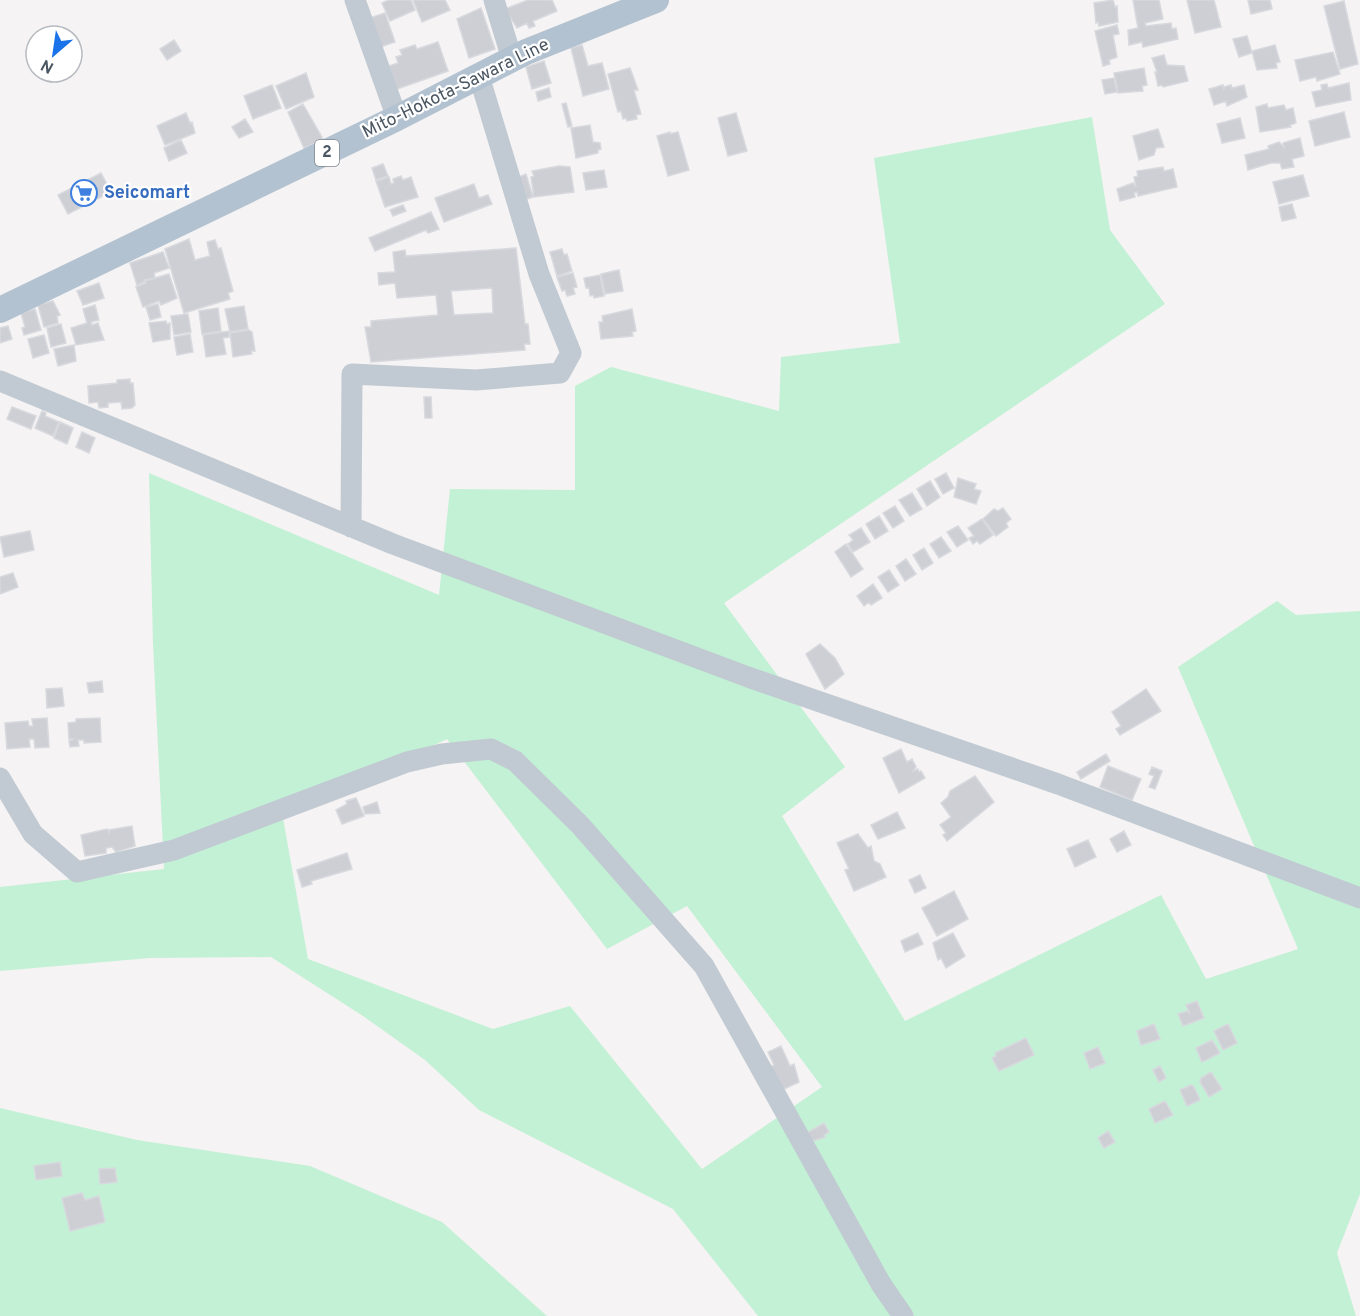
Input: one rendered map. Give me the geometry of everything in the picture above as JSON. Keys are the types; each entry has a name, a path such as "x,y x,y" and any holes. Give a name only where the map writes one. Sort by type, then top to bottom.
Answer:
{"main road":[{"name":"Mito-Hokota-Sawara Line","path":"0,310 397,118 512,59 656,0"}],"street":[{"path":"355,0 397,118"},
{"path":"494,0 512,59"},
{"path":"351,527 352,374 476,380 560,373 571,353 539,274 479,76"},
{"path":"0,381 351,527 748,677 1058,784 1360,898"},
{"path":"0,778 33,834 77,872 174,850 407,762 442,754 491,749 515,761 580,825 704,966 881,1284 903,1316"}],"green space":[{"path":"1092,117 1110,230 1165,304 724,603 845,767 782,816 905,1021 1161,895 1206,979 1298,949 1178,667 1277,601 1296,615 1360,611 1360,1194 1337,1253 1356,1316 758,1316 673,1209 479,1110 425,1060 363,1016 271,957 150,958 0,971 0,887 164,869 153,644 149,473 439,595 450,489 575,490 575,386 611,367 779,411 781,357 900,343 874,158","holes":["447,739 607,949 687,906 822,1087 702,1169 570,1006 493,1029 308,959 283,818"]},
{"path":"0,1108 137,1140 310,1166 442,1222 547,1316 0,1316"}],"building":[{"path":"389,0 411,0 415,10 390,21 382,3"},
{"path":"413,0 445,0 450,10 422,22"},
{"path":"528,0 552,0 557,11 533,21 535,26 529,28 527,23 517,28 505,9"},
{"path":"1113,0 1115,7 1117,6 1118,22 1099,26 1098,22 1096,23 1094,3"},
{"path":"1133,0 1159,0 1163,19 1145,23 1146,26 1171,23 1172,29 1176,28 1178,39 1143,47 1142,42 1129,45 1128,30 1138,28"},
{"path":"1187,0 1214,0 1221,27 1195,33"},
{"path":"1248,0 1270,0 1272,9 1251,14"},
{"path":"1344,1 1358,64 1340,69 1324,6"},
{"path":"481,8 495,49 469,58 457,19"},
{"path":"385,13 395,42 377,48 367,19"},
{"path":"1117,25 1119,34 1113,35 1117,57 1109,60 1110,64 1103,66 1095,31"},
{"path":"1247,36 1252,53 1239,57 1233,39"},
{"path":"174,40 181,51 167,60 160,49"},
{"path":"438,42 448,71 397,89 389,66 398,63 396,57 402,55 400,50 415,45 417,49"},
{"path":"582,45 588,66 602,63 609,89 583,96 571,48"},
{"path":"1275,45 1280,62 1276,63 1277,68 1257,70 1252,51"},
{"path":"1333,52 1340,74 1317,81 1316,77 1300,81 1295,60"},
{"path":"1164,55 1167,65 1184,66 1188,81 1163,87 1158,86 1155,72 1157,72 1152,58"},
{"path":"544,61 551,83 532,89 526,67"},
{"path":"630,68 638,90 634,90 641,114 636,115 637,119 627,121 626,118 623,119 621,111 618,112 608,74"},
{"path":"1144,68 1147,85 1142,86 1143,91 1118,93 1114,73"},
{"path":"306,73 314,97 286,109 276,86"},
{"path":"1114,78 1117,92 1105,94 1102,80"},
{"path":"1349,83 1351,100 1316,107 1312,92 1322,90 1321,85 1327,84 1328,88"},
{"path":"272,85 281,108 253,119 244,96"},
{"path":"1223,85 1224,90 1224,87 1231,85 1232,88 1244,85 1247,97 1227,106 1226,101 1214,105 1209,89"},
{"path":"549,88 551,97 538,101 536,92"},
{"path":"566,103 572,126 568,127 562,104"},
{"path":"303,104 323,139 304,148 288,112"},
{"path":"1267,104 1268,108 1284,105 1286,110 1293,108 1296,123 1290,125 1291,127 1260,132 1256,107"},
{"path":"1344,112 1350,137 1315,146 1309,121"},
{"path":"186,113 195,133 165,145 157,126"},
{"path":"736,113 747,151 728,156 718,118"},
{"path":"1240,118 1245,138 1222,143 1217,124"},
{"path":"245,119 253,132 239,138 232,127"},
{"path":"590,125 593,142 600,143 601,149 598,153 576,158 571,128"},
{"path":"1158,129 1164,147 1156,148 1154,155 1139,160 1133,136"},
{"path":"670,132 670,134 678,132 689,170 668,176 657,136"},
{"path":"1300,138 1304,156 1292,159 1294,167 1282,169 1280,163 1271,163 1248,170 1245,155 1269,149 1268,146 1279,142 1284,147 1283,143"},
{"path":"181,140 187,153 169,161 164,148"},
{"path":"383,164 388,176 376,180 372,168"},
{"path":"559,166 570,167 574,192 534,197 532,171"},
{"path":"1163,167 1164,171 1173,169 1177,187 1138,196 1137,192 1134,193 1135,197 1120,201 1117,189 1133,183 1136,187 1134,177 1138,176 1137,171"},
{"path":"604,170 607,187 586,190 583,173"},
{"name":"Seicomart","path":"101,173 111,192 68,214 58,195"},
{"path":"526,174 533,197 524,200 519,177"},
{"path":"1303,175 1309,196 1279,204 1273,182"},
{"path":"401,176 403,180 411,177 418,197 385,207 376,181 389,177 391,184 394,183 393,179"},
{"path":"474,184 479,198 488,195 492,204 444,222 435,198"},
{"path":"1292,204 1296,218 1282,221 1279,207"},
{"path":"403,205 406,211 393,216 390,210"},
{"path":"431,212 439,229 428,233 426,230 375,251 369,238"},
{"path":"189,239 195,260 210,256 207,242 215,240 218,249 221,248 233,291 228,293 230,299 184,313 165,249"},
{"path":"516,248 525,324 528,324 530,344 524,344 525,350 371,362 365,327 371,327 371,321 438,315 436,295 397,298 395,283 379,285 378,273 395,272 393,252 405,250 406,256","holes":["492,288 493,313 454,315 451,291"]},
{"path":"562,249 564,255 567,254 572,271 557,276 550,252"},
{"path":"163,252 169,268 154,273 155,278 144,280 137,285 130,263"},
{"path":"619,270 623,291 605,294 601,274"},
{"path":"573,273 577,287 573,288 575,294 567,296 565,290 562,291 557,277"},
{"path":"169,274 177,298 161,305 159,301 143,307 136,287 146,283 145,281"},
{"path":"600,275 604,296 594,298 593,295 590,296 589,288 586,288 584,278"},
{"path":"99,283 104,298 83,305 77,291"},
{"path":"53,301 60,315 57,316 58,323 44,327 38,305"},
{"path":"158,304 161,317 150,320 146,307"},
{"path":"95,305 99,320 91,322 92,325 98,323 104,340 76,345 71,328 87,323 83,309"},
{"path":"244,306 248,329 230,332 225,309"},
{"path":"218,308 221,331 202,334 199,311"},
{"path":"35,309 41,330 24,335 22,328 25,327 21,313"},
{"path":"632,309 636,331 632,332 633,336 601,339 599,322 603,322 602,316"},
{"path":"188,314 191,332 174,335 171,316"},
{"path":"166,321 167,324 170,323 170,339 153,342 149,323"},
{"path":"61,324 66,343 51,347 47,328"},
{"path":"8,326 12,339 0,343 0,328"},
{"path":"249,330 252,332 255,351 251,351 252,354 233,357 230,333"},
{"path":"229,331 229,337 223,338 226,354 206,357 203,335"},
{"path":"190,334 193,352 177,355 174,337"},
{"path":"44,335 49,353 33,358 28,339"},
{"path":"74,345 76,361 58,366 54,349"},
{"path":"130,379 130,383 133,383 135,405 132,408 122,409 121,402 108,403 108,407 99,408 98,402 89,403 88,386 117,383 117,380"},
{"path":"424,397 431,397 432,418 425,418"},
{"path":"12,407 36,416 31,429 7,419"},
{"path":"42,411 46,413 45,416 59,422 53,436 35,428"},
{"path":"60,422 73,428 67,444 54,438"},
{"path":"82,432 95,438 89,453 76,447"},
{"path":"946,473 954,488 943,494 935,479"},
{"path":"958,478 976,484 974,489 981,491 976,504 954,497"},
{"path":"930,481 940,497 927,506 917,489"},
{"path":"912,493 922,509 910,516 899,500"},
{"path":"895,506 904,521 893,528 883,513"},
{"path":"1003,508 1011,519 1006,523 1008,527 996,536 983,519 994,509 998,511"},
{"path":"879,516 888,531 875,539 866,524"},
{"path":"982,519 993,535 980,544 977,541 973,544 969,538 974,536 968,528"},
{"path":"958,526 968,540 957,547 947,532"},
{"path":"861,528 870,542 853,552 848,544 853,540 849,535"},
{"path":"30,531 34,550 4,557 0,537"},
{"path":"941,537 951,551 939,558 930,544"},
{"path":"846,544 863,569 851,577 835,552"},
{"path":"924,548 933,563 922,570 913,555"},
{"path":"906,559 916,574 905,581 896,566"},
{"path":"889,570 899,585 888,592 878,577"},
{"path":"13,573 18,587 0,594 0,577"},
{"path":"873,584 882,598 871,605 869,602 864,606 857,596"},
{"path":"820,644 835,658 844,674 825,689 806,654"},
{"path":"102,681 103,692 89,693 87,683"},
{"path":"62,688 64,706 47,708 46,689"},
{"path":"1146,689 1161,711 1120,735 1116,729 1121,726 1112,712"},
{"path":"47,718 49,747 35,748 34,739 29,739 30,747 7,749 5,723 28,721 29,726 33,726 32,719"},
{"path":"100,718 101,742 84,743 84,740 78,740 79,746 70,747 69,741 74,739 69,739 68,723 76,722 76,719"},
{"path":"901,749 907,762 912,759 916,767 913,771 918,769 925,778 899,793 883,758"},
{"path":"1106,754 1110,761 1081,779 1077,772"},
{"path":"1108,766 1141,779 1132,800 1100,787"},
{"path":"1152,767 1162,771 1155,789 1149,787 1154,776 1149,774"},
{"path":"975,776 994,802 947,841 943,835 946,833 940,825 951,817 941,803 948,797 950,791"},
{"path":"356,798 364,816 342,824 336,810 347,804 346,801"},
{"path":"377,802 380,813 365,814 363,807"},
{"path":"897,812 905,828 878,839 871,825"},
{"path":"132,826 135,846 116,852 112,847 106,848 106,853 85,856 81,835 107,829 109,832 109,830"},
{"path":"1124,831 1131,845 1117,852 1110,839"},
{"path":"858,834 868,848 871,846 874,861 880,864 886,877 854,891 845,870 849,869 837,843"},
{"path":"1088,840 1096,857 1075,867 1067,849"},
{"path":"347,853 352,869 311,881 312,884 302,887 297,870"},
{"path":"920,875 926,888 915,893 909,880"},
{"path":"954,891 968,919 937,936 922,908"},
{"path":"918,933 923,944 905,952 901,941"},
{"path":"953,933 965,956 946,968 941,958 938,960 933,943"},
{"path":"1197,1001 1204,1018 1183,1026 1178,1014 1187,1011 1190,1014 1186,1005"},
{"path":"1154,1024 1160,1039 1141,1045 1137,1031"},
{"path":"1228,1024 1237,1043 1223,1050 1214,1031"},
{"path":"1026,1038 1034,1055 999,1071 992,1058 996,1056 995,1053"},
{"path":"1212,1040 1220,1053 1202,1062 1196,1048"},
{"path":"781,1046 790,1066 794,1064 799,1082 782,1090 770,1067 774,1065 768,1052"},
{"path":"1098,1047 1105,1063 1090,1069 1084,1053"},
{"path":"1160,1066 1166,1078 1159,1082 1153,1070"},
{"path":"1211,1072 1222,1089 1209,1097 1200,1082 1201,1078"},
{"path":"1191,1085 1200,1100 1187,1106 1180,1090"},
{"path":"1165,1101 1173,1115 1155,1123 1149,1109"},
{"path":"824,1123 829,1132 824,1135 825,1137 810,1142 805,1134"},
{"path":"1108,1131 1115,1142 1104,1148 1098,1138"},
{"path":"60,1162 62,1176 36,1180 34,1166"},
{"path":"115,1168 117,1182 100,1184 99,1169"},
{"path":"82,1193 85,1200 99,1196 105,1222 70,1231 62,1198"}],"place":[{"name":"Seicomart","path":"84,193"}]}
